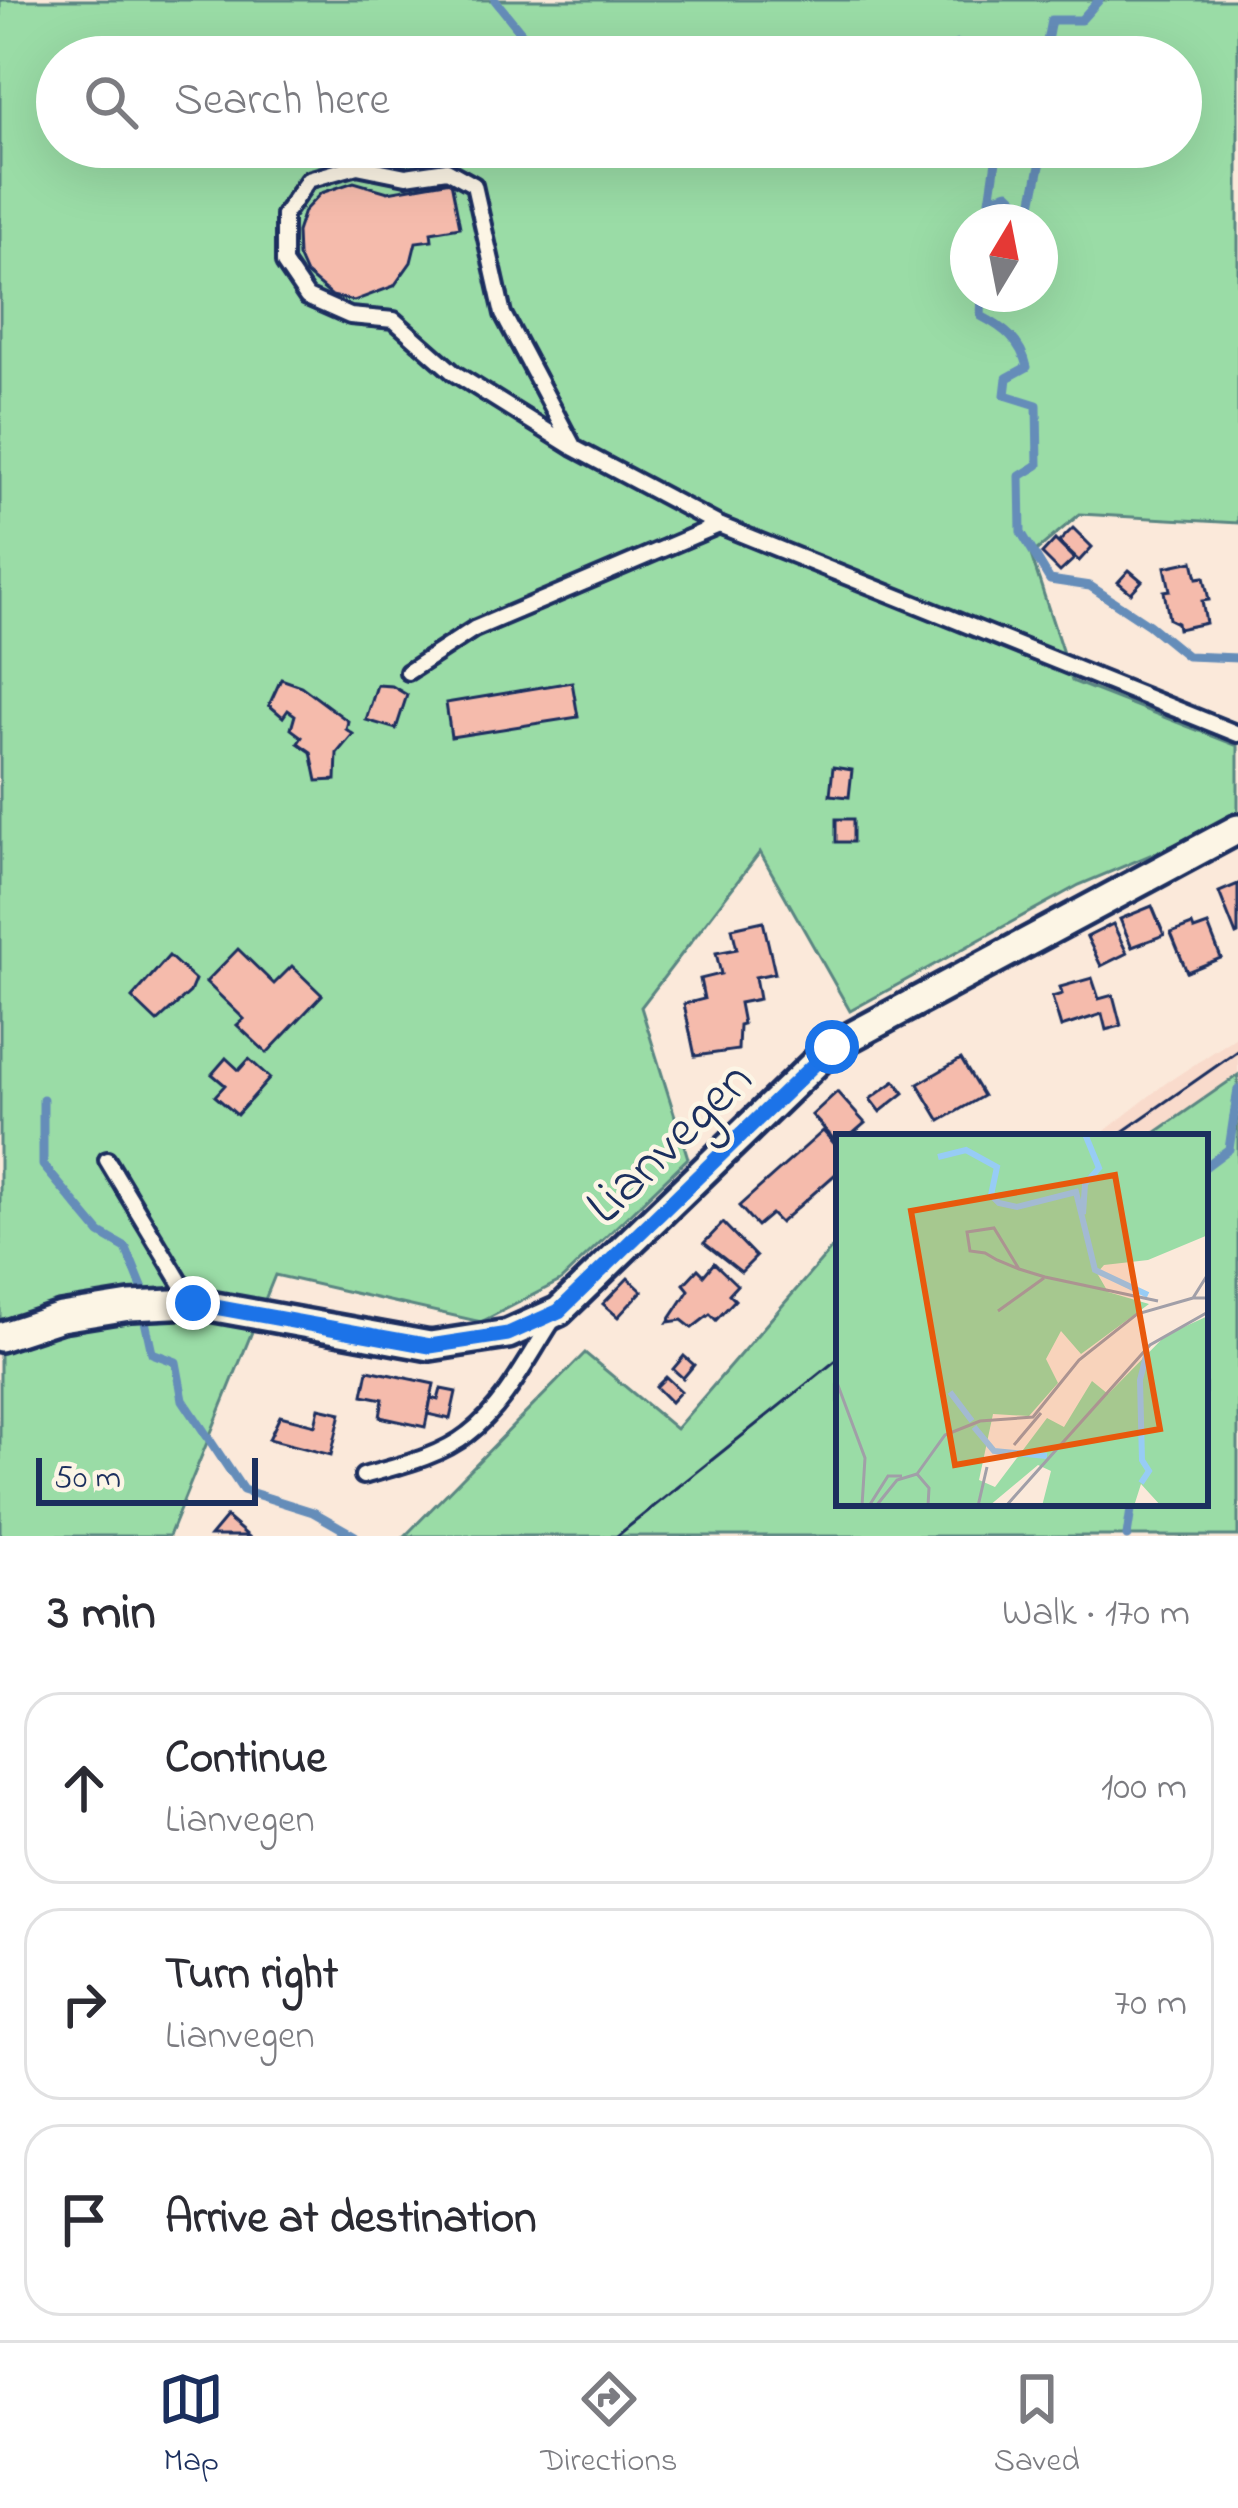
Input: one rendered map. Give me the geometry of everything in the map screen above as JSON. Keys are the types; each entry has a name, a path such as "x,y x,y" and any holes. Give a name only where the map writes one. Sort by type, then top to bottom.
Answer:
{"street":[{"name":"Lianvegen","path":"0,1337 61,1317 130,1306 193,1303 430,1346 508,1334 559,1311 832,1047 1238,830"}],"lane":[{"path":"350,168 308,180 284,215 284,263 307,297 350,316 394,320 454,373 574,448 719,525 1238,734"},
{"path":"367,168 406,176 447,170 474,185 503,314 574,448"},
{"path":"408,672 474,629 719,525"},
{"path":"106,1160 193,1303"},
{"path":"363,1476 413,1461 467,1435 493,1411 559,1311"}],"shaded area":[{"path":"1238,1036 1238,1075 1153,1134 1101,1134 1166,1083"}],"green space":[{"path":"0,0 1238,0 1238,523 1080,514 1031,555 1072,681 1238,746 1238,818 1079,885 850,1011 760,852 641,1007 688,1158 560,1281 481,1322 275,1275 169,1536 0,1536"},
{"path":"1238,1075 1238,1536 405,1536 585,1353 676,1429 836,1243 836,1506 1208,1506 1208,1134 1153,1134"}],"building":[{"path":"451,181 460,227 431,232 432,240 416,242 411,262 394,286 354,301 332,296 306,274 298,256 297,232 304,211 321,193 354,182 388,192"},
{"path":"1073,528 1092,547 1079,561 1059,542"},
{"path":"1055,540 1074,559 1060,572 1042,554"},
{"path":"1193,561 1197,578 1204,577 1209,600 1202,601 1206,623 1178,629 1169,619 1165,567"},
{"path":"1129,570 1142,581 1131,593 1118,582"},
{"path":"281,679 301,686 348,721 346,729 353,734 337,753 336,780 317,781 311,752 298,743 302,737 291,729 295,715 288,710 283,717 269,705"},
{"path":"572,682 578,717 451,737 446,703"},
{"path":"377,685 392,686 407,695 396,729 366,720"},
{"path":"833,767 852,770 849,797 830,795"},
{"path":"836,819 853,819 853,842 836,842"},
{"path":"1238,884 1238,934 1236,935 1219,892"},
{"path":"1152,906 1164,935 1132,947 1120,919"},
{"path":"763,921 775,973 755,977 759,999 739,1003 743,1024 739,1025 738,1050 695,1056 684,1004 704,999 700,979 721,974 716,953 737,949 732,928"},
{"path":"1113,924 1127,953 1101,966 1087,937"},
{"path":"1192,925 1194,930 1208,925 1221,958 1187,972 1171,933"},
{"path":"238,949 274,984 292,966 322,995 267,1053 237,1025 244,1019 206,982"},
{"path":"169,956 195,980 190,992 157,1022 132,998"},
{"path":"1092,978 1099,999 1113,995 1121,1026 1106,1030 1102,1014 1061,1027 1052,997 1062,994 1060,987"},
{"path":"226,1058 239,1070 249,1059 270,1078 237,1115 215,1096 225,1085 212,1074"},
{"path":"961,1059 983,1096 940,1121 918,1084"},
{"path":"895,1081 904,1093 880,1112 870,1099"},
{"path":"837,1092 865,1123 852,1134 836,1134 836,1142 812,1115"},
{"path":"823,1131 836,1146 836,1174 780,1223 771,1214 757,1226 739,1206"},
{"path":"723,1223 756,1257 741,1272 704,1243"},
{"path":"714,1263 737,1285 729,1294 735,1300 716,1320 710,1314 692,1328 682,1320 668,1322 689,1290 684,1284 698,1269 704,1275"},
{"path":"628,1278 642,1291 618,1317 603,1304"},
{"path":"684,1356 694,1365 683,1378 673,1369"},
{"path":"368,1370 434,1384 425,1427 380,1417 383,1399 363,1395"},
{"path":"666,1377 681,1391 671,1402 656,1387"},
{"path":"441,1389 456,1392 450,1419 428,1414 431,1398 438,1400"},
{"path":"319,1408 341,1413 331,1455 269,1439 280,1416 315,1425"},
{"path":"226,1517 248,1536 210,1536"}],"waterway":[{"path":"495,0 524,36"},
{"path":"1048,36 1051,20 1081,20 1099,0"},
{"path":"990,204 995,168"},
{"path":"989,199 1008,193 1030,214 1040,168"},
{"path":"981,312 1010,336 1027,367 1007,378 1005,395 1037,405 1038,465 1020,476 1021,532 1050,580 1090,586 1187,656 1238,658"},
{"path":"1208,1165 1229,1149 1238,1089"},
{"path":"43,1099 43,1165 100,1233 126,1248 144,1292"},
{"path":"145,1321 152,1353 176,1362 183,1400 243,1490 313,1512 355,1536"},
{"path":"1127,1536 1132,1506"}],"tram line":[{"path":"1119,1134 1238,1051"},
{"path":"617,1536 836,1360"}],"route":[{"path":"193,1303 430,1346 508,1334 559,1311 832,1047"}]}
